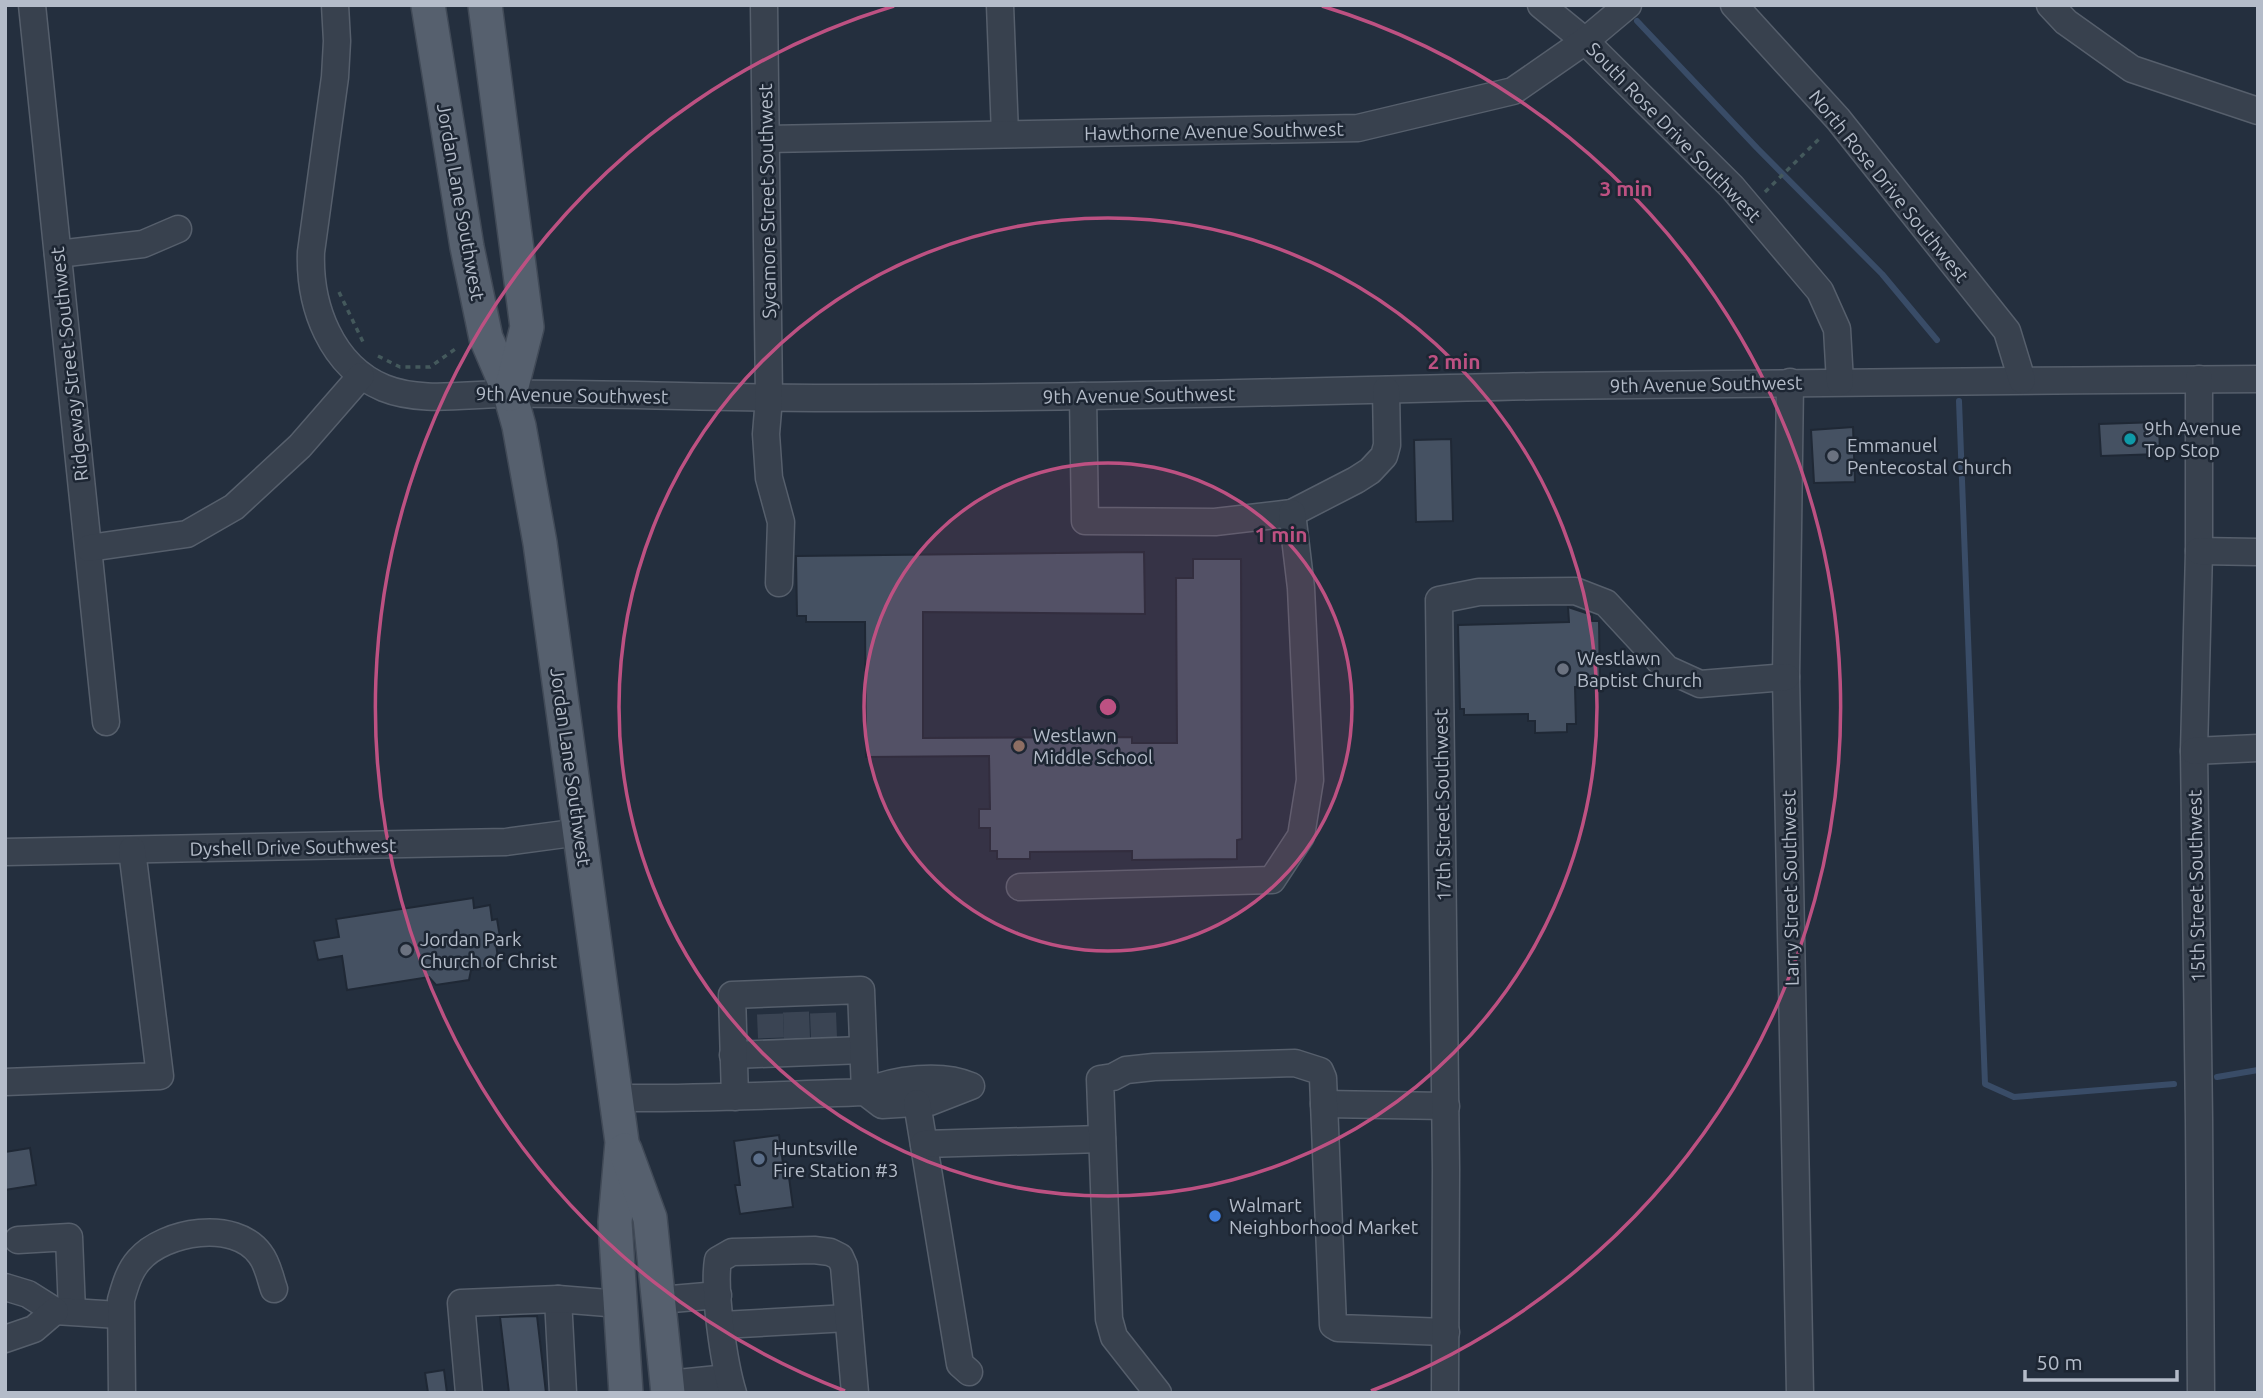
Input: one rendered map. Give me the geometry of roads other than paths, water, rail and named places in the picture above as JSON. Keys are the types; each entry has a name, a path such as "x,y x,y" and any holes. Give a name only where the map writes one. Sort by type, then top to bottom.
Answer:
{"main road":[{"name":"Jordan Lane Southwest","path":"428,5 467,247 483,325 510,394 519,426 540,543 622,1142 650,1218 668,1389"},
{"name":"Jordan Lane Southwest","path":"485,5 527,327 510,394"},
{"path":"503,5 514,226"},
{"name":"Jordan Lane Southwest","path":"622,1142 615,1222 626,1393"}],"street":[{"name":"Ridgeway Street Southwest","path":"32,5 106,722"},
{"path":"89,548 187,534 234,507 300,446 361,376 338,353 326,329 316,303 311,265 335,77 335,5"},
{"name":"Sycamore Street Southwest","path":"764,5 769,398 766,434 769,478 781,522 779,583"},
{"path":"1000,5 1005,134"},
{"name":"South Rose Drive Southwest","path":"1541,5 1585,41 1732,187 1820,292 1837,329 1840,382"},
{"name":"Hawthorne Avenue Southwest","path":"767,139 1358,128 1513,91 1585,41 1628,5"},
{"name":"North Rose Drive Southwest","path":"1734,5 1838,119 2007,331 2021,380"},
{"path":"2061,11 2133,69 2258,111"},
{"path":"58,254 143,244 178,229"},
{"name":"9th Avenue Southwest","path":"361,376 387,389 410,395 769,398 1083,396 1790,382 2258,379"},
{"name":"15th Street Southwest","path":"2199,379 2199,551 2193,751 2201,1393"},
{"name":"Larry Street Southwest","path":"1790,382 1786,677 1800,1393"},
{"path":"1083,396 1085,521 1215,522 1292,513 1370,471 1384,456 1387,445 1386,390"},
{"path":"1020,887 1272,880 1301,836 1310,780 1301,588 1292,513"},
{"path":"2199,551 2258,552"},
{"name":"17th Street Southwest","path":"1445,1393 1446,1106 1439,600 1479,592 1575,591 1606,603 1668,669 1700,684 1786,677"},
{"path":"2193,751 2258,748"},
{"name":"Dyshell Drive Southwest","path":"5,852 506,842 580,832"},
{"path":"5,1082 160,1076 132,850"},
{"path":"616,1098 735,1097 865,1092 883,1084 926,1080 956,1080 971,1086 930,1102 882,1105 865,1092 861,990 823,1023 784,1024 732,995 735,1097"},
{"path":"733,1055 784,1024 823,1023 863,1050"},
{"path":"1158,1393 1110,1330 1100,1079 1113,1077 1126,1070 1302,1064 1320,1072 1323,1079 1333,1325 1338,1328 1446,1332"},
{"path":"917,1103 960,1364 969,1372"},
{"path":"1324,1104 1446,1106"},
{"path":"924,1144 1102,1139"},
{"path":"122,1393 119,1315 125,1285 138,1261 159,1244 188,1234 231,1236 254,1247 265,1263 274,1289"},
{"path":"18,1240 69,1237 63,1311"},
{"path":"668,1389 731,1386 718,1295 718,1260 732,1252 814,1250 841,1257 844,1266 855,1393"},
{"path":"5,1287 28,1294 63,1311 119,1315"},
{"path":"660,1300 718,1295"},
{"path":"469,1393 461,1303 558,1299 620,1304"},
{"path":"558,1299 563,1393"},
{"path":"5,1339 34,1329 63,1311"},
{"path":"722,1325 848,1318"}],"waterway":[{"path":"1637,21 1757,148 1882,274 1937,340"},
{"path":"1959,401 1985,1084 2014,1097 2174,1084"},
{"path":"2217,1077 2258,1070"}],"tunnel":[{"path":"796,1012 797,1038"},
{"path":"823,1013 824,1038"},
{"path":"770,1014 771,1038"}],"place":[{"name":"9th Avenue Top Stop","path":"2130,439"},
{"name":"Emmanuel Pentecostal Church","path":"1833,456"},
{"name":"Westlawn Baptist Church","path":"1563,669"},
{"name":"Westlawn Middle School","path":"1019,746"},
{"name":"Jordan Park Church of Christ","path":"406,950"},
{"name":"Huntsville Fire Station #3","path":"759,1159"},
{"name":"Walmart Neighborhood Market","path":"1215,1216"}]}
